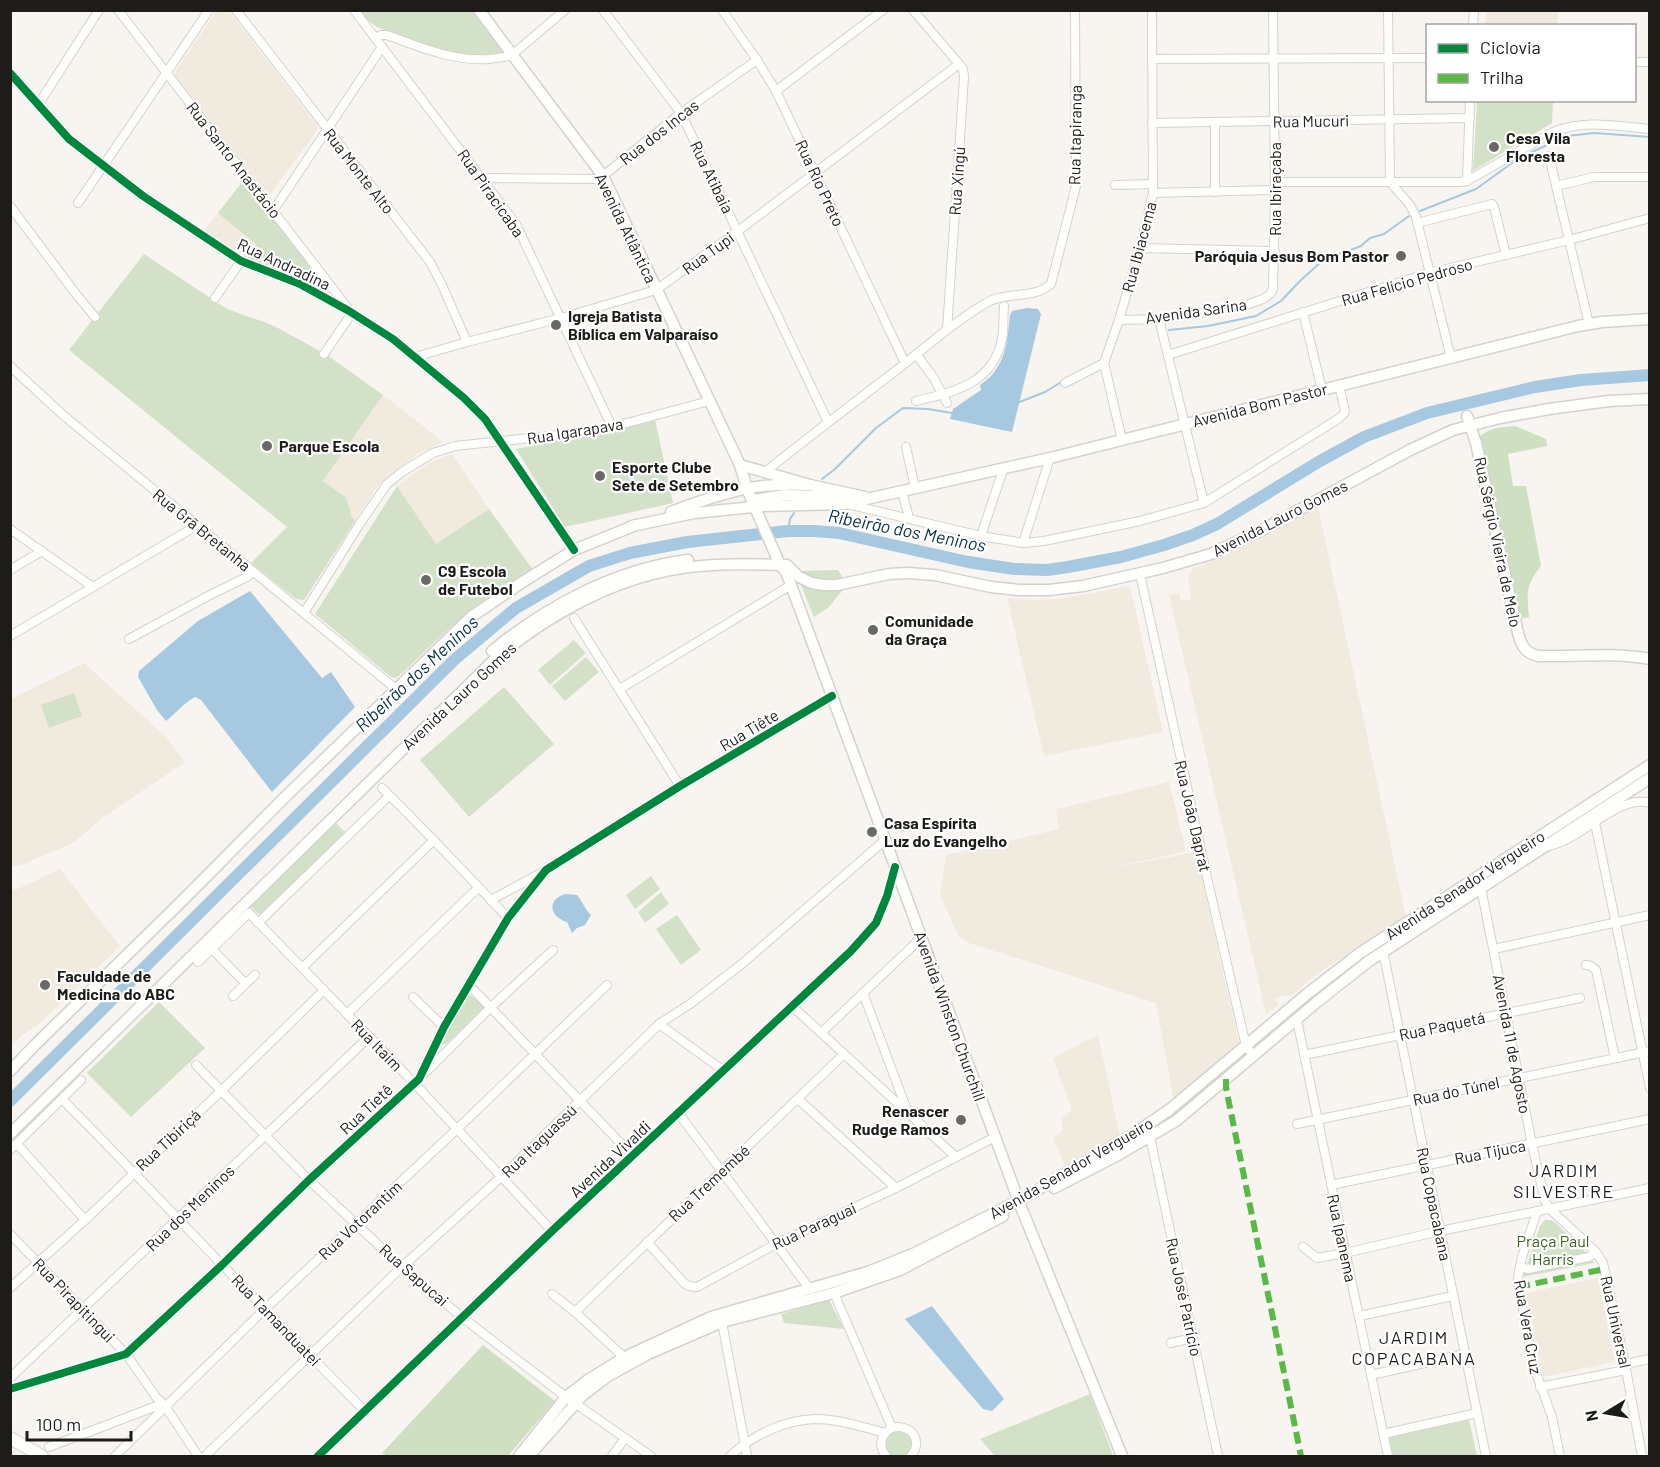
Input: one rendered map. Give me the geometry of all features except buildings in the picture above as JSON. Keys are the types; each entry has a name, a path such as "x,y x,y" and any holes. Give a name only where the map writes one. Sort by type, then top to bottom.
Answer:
{"highway":[{"path":"10,1429 28,1447"},
{"path":"10,1438 45,1452"}],"main road":[{"name":"Avenida Atlântica","path":"479,10 603,176 758,503 781,560"},
{"name":"Avenida Bom Pastor","path":"758,503 844,504 1050,459 1588,324 1650,319"},
{"name":"Avenida Lauro Gomes","path":"10,1124 487,656 535,619 588,590 646,568 688,560 781,560 799,577 824,585 837,585 889,574 907,573 934,575 1004,589 1029,591 1072,588 1190,561 1232,545 1428,440 1469,421 1609,401 1650,399"},
{"name":"Rua Sérgio Vieira de Melo","path":"1469,421 1515,622 1524,648 1538,656 1604,654 1650,659"},
{"name":"Avenida Bom Pastor","path":"740,465 810,485 868,497"},
{"name":"Avenida Bom Pastor","path":"632,526 691,505 751,488 785,484 810,485"},
{"path":"10,1071 471,617 524,581 574,550 632,526 758,503 785,495 868,497"},
{"name":"Avenida Lauro Gomes","path":"13,1143 490,663 527,634 592,597 649,575 692,567 781,560"},
{"name":"Avenida Winston Churchill","path":"781,560 1019,1204 1122,1456"},
{"name":"Avenida Senador Vergueiro","path":"724,1318 834,1293 900,1270 1019,1204 1141,1129 1297,1020 1383,951 1650,765"},
{"name":"Avenida Senador Vergueiro","path":"519,1456 570,1400 608,1376 628,1360 683,1338 724,1318 809,1288 868,1272 913,1254 1019,1204 1150,1137 1185,1114 1307,994 1351,960 1545,846 1650,778"},
{"path":"1627,793 1650,786"},
{"path":"10,1063 35,1045"},
{"path":"834,1293 836,1281"},
{"path":"795,1302 809,1288"},
{"name":"Avenida Senador Vergueiro","path":"529,1456 570,1400"}],"street":[{"path":"38,105 99,10"},
{"name":"Rua Santo Anastácio","path":"118,10 351,312"},
{"path":"78,203 209,10"},
{"name":"Rua Monte Alto","path":"236,10 429,262 442,285 467,342"},
{"name":"Rua Piracicaba","path":"354,10 516,224 612,427"},
{"path":"375,38 387,35 433,52 463,58 504,57 512,55 565,10"},
{"name":"Rua Atibaia","path":"603,10 681,113 828,422"},
{"name":"Rua Rio Preto","path":"722,10 776,91 905,363"},
{"path":"776,91 883,10"},
{"path":"913,10 959,64"},
{"name":"Rua Itapiranga","path":"947,330 988,302 998,298 1036,292 1051,284 1076,186 1075,10"},
{"name":"Rua Ibiacema","path":"1104,363 1140,248 1153,188 1152,10"},
{"name":"Rua Ibiraçaba","path":"1270,294 1274,284 1275,251 1273,10"},
{"path":"1388,10 1390,182 1410,205 1418,223 1451,358"},
{"path":"273,211 382,47"},
{"path":"1152,59 1426,58"},
{"name":"Rua dos Incas","path":"482,178 593,179 603,176 681,113 757,60"},
{"name":"Rua Tupi","path":"415,357 657,290 959,64"},
{"name":"Rua Xingú","path":"947,330 964,77 963,69 959,64"},
{"name":"Rua Andradina","path":"10,73 69,139 143,196 241,261 308,287 351,312 393,339 479,411 574,550"},
{"path":"1467,181 1470,102"},
{"name":"Rua Mucuri","path":"1152,123 1470,118"},
{"path":"1215,122 1215,192"},
{"path":"1115,185 1215,192 1275,186 1390,182 1451,183 1467,181 1565,127 1587,123 1650,129"},
{"path":"1549,156 1588,324"},
{"path":"1556,186 1594,177 1650,177"},
{"path":"1418,223 1492,204 1506,255"},
{"path":"10,206 95,316"},
{"name":"Rua Felício Pedroso","path":"1168,355 1429,273 1650,218"},
{"path":"1140,248 1275,251"},
{"path":"215,298 241,261"},
{"path":"308,287 316,280 316,266"},
{"name":"Avenida Sarina","path":"1119,320 1159,319 1240,307 1254,303 1270,294"},
{"path":"916,401 945,399 972,383 988,370 994,362 1001,340 1004,306"},
{"path":"324,354 351,312"},
{"path":"1303,312 1322,390"},
{"path":"1159,319 1204,503"},
{"path":"765,472 947,330"},
{"path":"916,354 933,377 945,399"},
{"path":"1065,383 1104,363 1122,440"},
{"name":"Rua Grã Bretanha","path":"10,366 63,415 396,689"},
{"path":"844,504 981,536 1023,543 1044,541 1140,521 1204,503 1341,417 1345,411 1339,385"},
{"name":"Rua Igarapava","path":"304,613 382,491 393,479 433,453 456,446 587,432 710,401"},
{"path":"906,447 915,488"},
{"path":"1023,543 1050,459"},
{"path":"981,536 1003,470"},
{"path":"902,490 909,518"},
{"path":"10,636 196,526"},
{"path":"10,529 93,587"},
{"path":"10,570 42,551"},
{"path":"129,639 247,577 253,571"},
{"name":"Rua João Daprat","path":"1140,574 1206,875 1250,1051"},
{"path":"620,689 791,585"},
{"path":"574,618 680,786"},
{"name":"Rua Tiête","path":"680,786 832,696"},
{"name":"Rua Tietê","path":"10,1389 126,1354 416,1081 436,1041 508,918 546,870 680,786"},
{"path":"382,789 508,918"},
{"path":"258,923 389,795"},
{"path":"1545,846 1565,842 1627,804 1642,801 1650,803"},
{"path":"1595,823 1646,1052 1650,1088"},
{"path":"302,968 434,840"},
{"name":"Rua Itaguassú","path":"205,1456 402,1267 501,1177 659,1024 690,1004 743,963 885,840"},
{"name":"Avenida Vivaldi","path":"318,1456 552,1231 851,951 876,923 882,911 895,867"},
{"path":"491,900 546,870"},
{"name":"Avenida 11 de Agosto","path":"1478,884 1494,949 1532,1144 1545,1201 1550,1209"},
{"path":"347,1014 478,888"},
{"name":"Rua Itaim","path":"212,949 249,913 369,1037 416,1081 456,1130 552,1231"},
{"path":"1494,949 1650,915"},
{"path":"821,1033 921,938"},
{"path":"198,962 212,949 246,984"},
{"path":"416,1081 553,950"},
{"name":"Rua Copacabana","path":"1383,951 1486,1456"},
{"path":"1586,965 1596,970 1615,1058"},
{"path":"233,996 255,975"},
{"path":"469,985 633,1156"},
{"name":"Rua Votorantim","path":"115,1456 164,1405 607,985"},
{"name":"Rua Tibiriçá","path":"10,1288 85,1220 324,990"},
{"path":"863,993 908,1114"},
{"path":"412,997 444,1027"},
{"name":"Rua Paquetá","path":"1304,1055 1580,998"},
{"path":"792,1006 956,1157"},
{"name":"Rua Ipanema","path":"1297,1020 1388,1456"},
{"path":"659,1024 724,1071"},
{"name":"Rua dos Meninos","path":"10,1378 369,1037"},
{"path":"436,1041 440,1047 448,1049"},
{"name":"Rua do Túnel","path":"1297,1124 1646,1052"},
{"name":"Rua Tremembé","path":"575,1312 843,1055"},
{"name":"Rua Sapucai","path":"196,1065 309,1180 402,1267 570,1400 651,1456"},
{"path":"81,1080 13,1143 85,1220"},
{"name":"Rua Tamanduateí","path":"62,1099 264,1310 365,1411"},
{"path":"798,1099 896,1188"},
{"path":"679,1114 809,1288"},
{"name":"Rua Tijuca","path":"1331,1185 1650,1119"},
{"name":"Rua Paraguai","path":"647,1242 684,1283 693,1287 701,1285 776,1244 896,1188 995,1137"},
{"name":"Rua José Patrício","path":"1150,1137 1218,1456"},
{"path":"1303,1247 1317,1258 1650,1188"},
{"name":"Rua Universal","path":"1550,1209 1602,1260 1626,1367 1642,1456"},
{"name":"Rua Vera Cruz","path":"1537,1211 1520,1267 1518,1287 1536,1373 1552,1417 1560,1456"},
{"name":"Rua Pirapitingui","path":"10,1234 126,1354 198,1456"},
{"path":"1520,1267 1528,1269 1589,1257 1596,1252"},
{"path":"834,1293 889,1430"},
{"path":"552,1294 628,1360"},
{"path":"1359,1316 1453,1296"},
{"path":"724,1318 747,1456"},
{"path":"1171,1343 1193,1338"},
{"path":"1371,1374 1465,1354"},
{"path":"1540,1387 1626,1367 1650,1359"},
{"path":"45,1452 164,1405"},
{"path":"1383,1434 1477,1413"},
{"path":"730,1456 760,1435 799,1421 816,1419 889,1430 904,1427 914,1435 916,1447 914,1456"},
{"path":"119,1421 131,1425 135,1436"},
{"path":"886,1456 881,1444 889,1430"},
{"path":"612,1456 625,1438"}],"shaded area":[{"path":"217,10 229,11 319,128 269,196 175,75"},
{"path":"1486,11 1558,11 1557,24 1485,24"},
{"path":"218,213 257,244 248,257 205,230"},
{"path":"383,395 444,442 419,454 389,475 376,488 355,521 346,497 323,481"},
{"path":"452,454 489,509 436,544 397,486 429,463"},
{"path":"1318,506 1406,917 1318,973 1292,995 1274,998 1279,1005 1266,1014 1169,595 1179,593 1181,601 1191,599 1188,577 1193,568 1262,538"},
{"path":"1130,586 1163,732 1044,756 1007,598 1058,599"},
{"path":"84,663 166,737 185,762 105,816 73,843 21,865 11,866 11,699"},
{"path":"1169,782 1186,851 1107,869 1196,852 1240,1048 1177,1098 1173,1097 1156,1003 969,943 958,935 940,896 946,855 1059,829 1056,809"},
{"name":"Faculdade de Medicina do ABC","path":"60,869 120,946 39,1024 22,1035 11,1046 11,889 18,889"},
{"path":"1098,1035 1120,1136 1065,1166 1053,1138 1062,1131 1062,1119 1072,1110 1053,1058"},
{"path":"1598,1278 1615,1362 1543,1377 1526,1293"}],"green space":[{"path":"359,11 474,11 503,49 501,54 464,55 432,48 377,27"},
{"name":"Cesa Vila Floresta","path":"1477,102 1553,102 1552,123 1473,171"},
{"path":"242,182 315,271 312,278 309,280 246,260 256,244 218,213"},
{"name":"Parque Escola","path":"144,254 227,309 267,323 327,355 383,395 323,481 346,497 355,521 304,600 296,599 251,563 287,527 69,350"},
{"name":"Esporte Clube Sete de Setembro","path":"655,419 673,503 565,527 516,449"},
{"path":"1515,426 1546,439 1547,446 1508,454 1513,486 1526,486 1541,566 1528,590 1529,617 1519,619 1479,437 1491,430"},
{"name":"C9 Escola de Futebol","path":"397,486 436,544 489,509 533,570 495,593 464,616 395,678 315,614"},
{"path":"838,570 847,585 828,608 814,617 795,571"},
{"path":"574,640 586,653 550,685 538,670"},
{"path":"586,657 599,672 565,701 552,686"},
{"path":"504,687 554,744 469,817 420,760"},
{"path":"74,693 82,716 49,728 41,705"},
{"path":"335,822 346,833 261,916 250,906"},
{"path":"651,876 660,889 635,909 626,895"},
{"path":"661,892 669,904 645,923 638,912"},
{"path":"677,915 701,950 681,965 656,929"},
{"path":"470,995 486,1007 446,1044 443,1044 441,1040 467,996"},
{"path":"159,1002 205,1048 131,1117 87,1073"},
{"name":"Praça Paul Harris","path":"1545,1220 1552,1220 1588,1254 1594,1263 1523,1277 1540,1226"},
{"path":"829,1300 844,1329 784,1323 781,1314"},
{"path":"483,1345 555,1401 508,1456 387,1456 382,1453"},
{"path":"1090,1394 1113,1456 995,1456 980,1439"},
{"path":"1469,1420 1477,1456 1391,1456 1387,1438"},
{"path":"902,1428 915,1439 910,1456 888,1456 883,1438 886,1433"}],"water":[{"path":"1027,308 1038,309 1041,314 1012,432 950,419 953,409 981,390 980,385 989,378 1000,363 1004,354 1012,311"},
{"path":"250,591 322,678 331,672 355,707 272,792 201,700 195,697 166,721 138,677 139,671 198,621"},
{"path":"565,894 577,895 591,915 585,925 572,933 567,922 561,920 552,908 555,900"},
{"path":"932,1306 1004,1399 992,1411 983,1409 905,1319"}],"waterway":[{"path":"1420,211 1476,189 1519,158 1567,136 1594,133 1650,137"},
{"path":"1169,330 1208,326 1256,316 1281,301 1322,261 1361,246 1370,238 1384,234 1409,216"},
{"name":"Ribeirão dos Meninos","path":"10,1101 454,660 516,608 589,566 630,553 687,542 788,531 814,531 839,533 968,562 1014,569 1047,570 1068,567 1121,557 1193,535 1217,524 1364,437 1427,413 1535,387 1581,380 1650,375"},
{"path":"1017,403 1045,392 1063,381"},
{"path":"822,479 876,428 903,408 952,413"},
{"path":"788,531 790,519 794,513"}],"marked path":[{"path":"1226,1079 1301,1456"},
{"path":"1518,1287 1605,1269"}],"cycle path":[{"path":"10,73 69,139 143,196 241,261 300,284 349,311 393,339 464,398 485,419 574,550"},
{"path":"10,1389 126,1354 419,1079 444,1027 508,918 546,870 680,786 832,696"},
{"path":"318,1456 552,1231 851,951 876,923 895,867"}],"place":[{"name":"Cesa Vila Floresta","path":"1494,147"},
{"name":"Paróquia Jesus Bom Pastor","path":"1401,256"},
{"name":"Igreja Batista Bíblica em Valparaíso","path":"556,325"},
{"name":"Parque Escola","path":"267,446"},
{"name":"Esporte Clube Sete de Setembro","path":"600,476"},
{"name":"C9 Escola de Futebol","path":"426,580"},
{"name":"Comunidade da Graça","path":"873,630"},
{"name":"Casa Espírita Luz do Evangelho","path":"872,832"},
{"name":"Faculdade de Medicina do ABC","path":"45,985"},
{"name":"Renascer Rudge Ramos","path":"961,1120"}],"district":[{"name":"JARDIM SILVESTRE","path":"1564,1181"},
{"name":"JARDIM COPACABANA","path":"1414,1348"}]}
